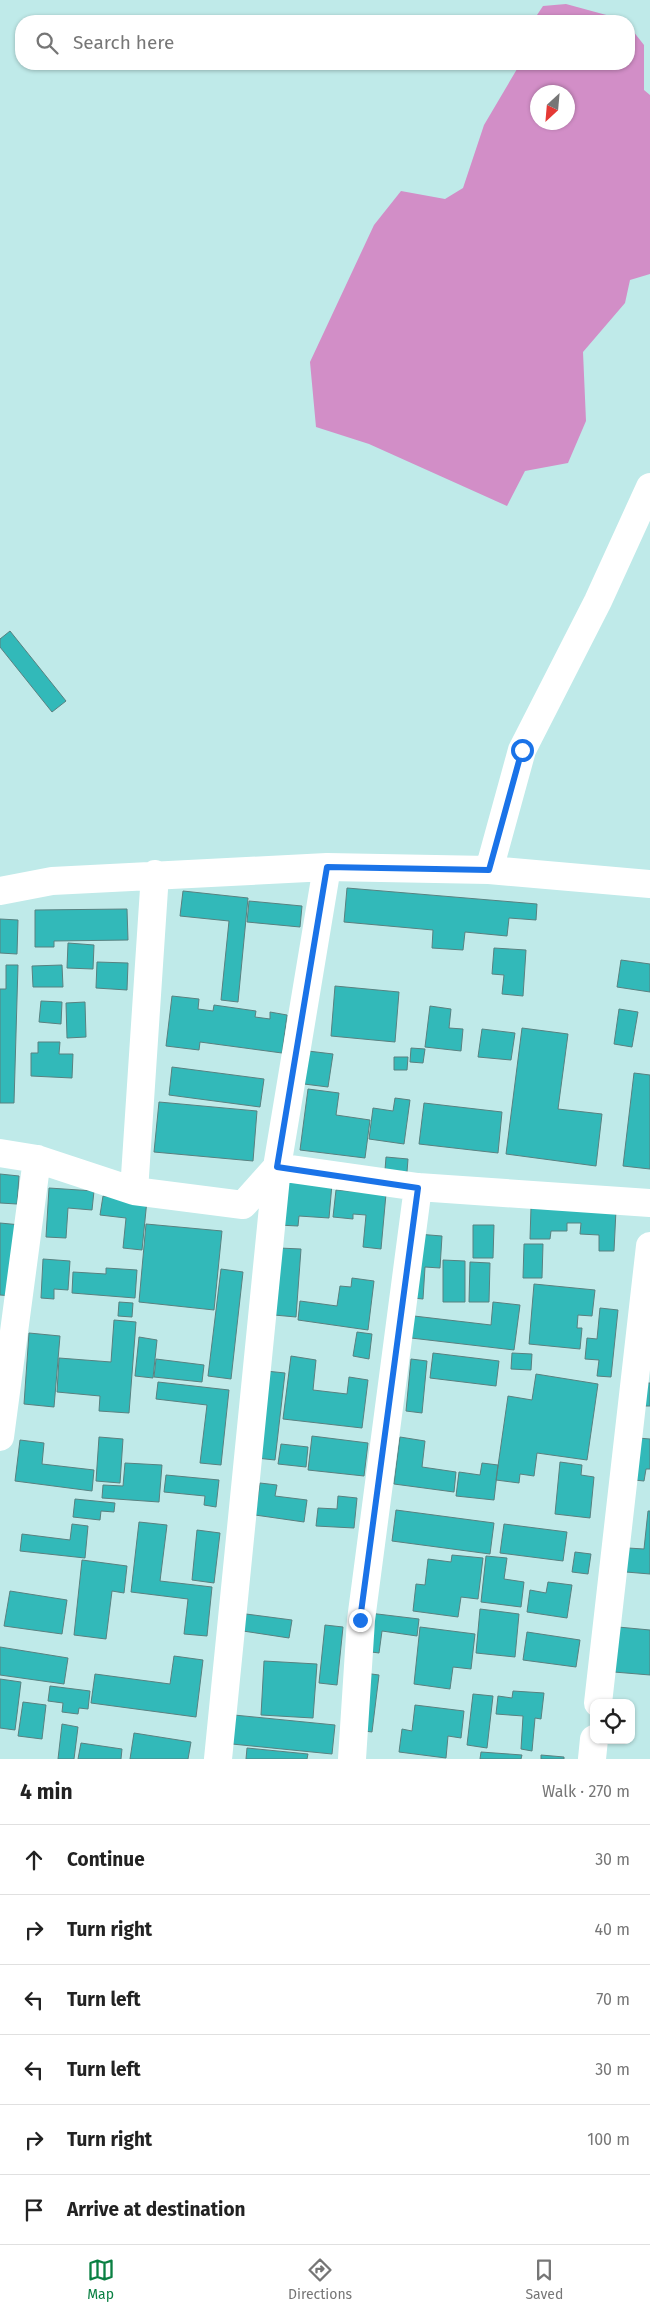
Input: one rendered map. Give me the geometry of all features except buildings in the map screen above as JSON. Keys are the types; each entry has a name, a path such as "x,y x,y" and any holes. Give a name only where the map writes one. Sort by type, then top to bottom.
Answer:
{"street":[{"path":"489,870 522,750 598,601 650,487"},
{"path":"218,1759 277,1167 327,867"},
{"path":"0,890 52,881 155,874 327,867 489,870 650,884"},
{"path":"134,1191 155,874"},
{"path":"0,1153 37,1159 134,1191 243,1205 277,1167"},
{"path":"0,1437 37,1159"},
{"path":"277,1167 418,1188 650,1203"},
{"path":"352,1759 360,1620 418,1188"},
{"path":"598,1699 650,1246"},
{"path":"592,1759 594,1744"}],"shaded area":[{"path":"566,4 606,15 537,15 543,6"},
{"path":"635,34 644,45 644,90 650,95 650,274 630,280 625,303 583,352 586,421 568,463 525,471 507,506 369,444 316,427 310,362 374,225 401,191 445,199 463,188 484,125 516,70 635,70"}],"route":[{"path":"360,1620 418,1188 277,1167 327,867 489,870 522,750"}]}
